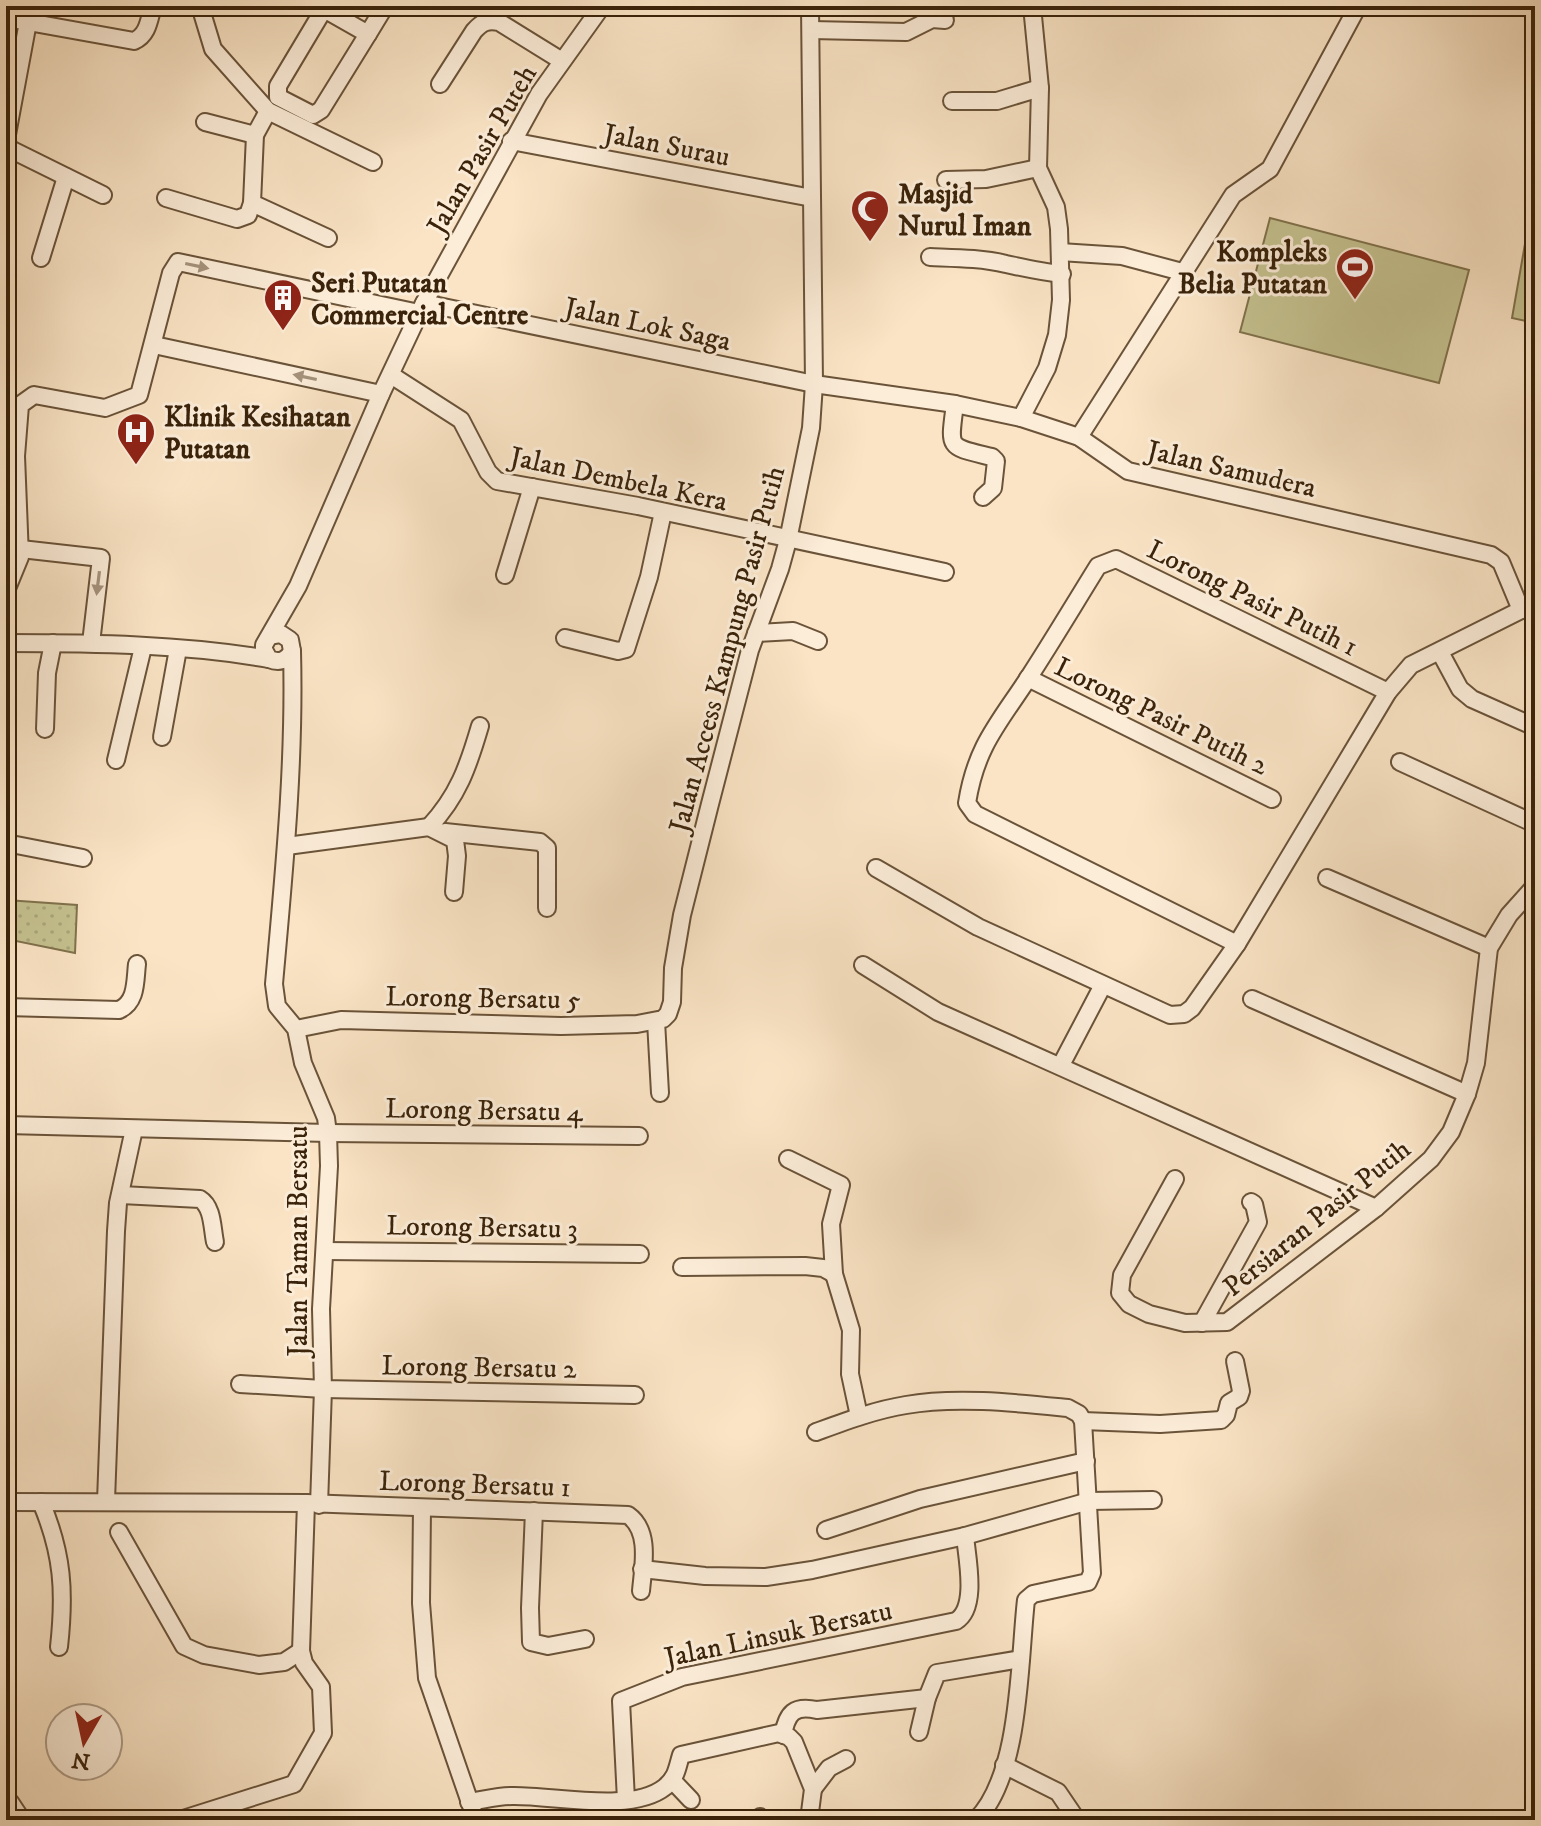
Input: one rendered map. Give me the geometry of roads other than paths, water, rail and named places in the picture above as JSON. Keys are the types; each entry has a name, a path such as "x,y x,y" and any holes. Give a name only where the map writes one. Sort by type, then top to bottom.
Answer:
{"street":[{"path":"6,18 134,41 146,31 153,6"},
{"path":"200,6 213,49 268,111 373,162"},
{"path":"368,34 325,8 278,86 278,97 309,113 318,113 368,34 385,6"},
{"name":"Jalan Pasir Puteh","path":"268,638 298,586 381,394 422,308 511,141 562,61 602,6"},
{"name":"Jalan Access Kampung Pasir Putih","path":"660,1093 662,1018 672,1002 673,968 682,915 756,633 788,540 809,441 814,384 810,6"},
{"path":"1021,418 1047,368 1057,335 1062,274 1056,207 1038,168 1040,88 1032,6"},
{"path":"1079,437 1233,195 1270,169 1358,6"},
{"path":"811,30 895,33 915,29 932,19 945,20"},
{"path":"440,84 474,31 489,20 499,22 562,61"},
{"path":"28,22 6,140 10,149 103,195"},
{"path":"952,101 997,101 1040,88"},
{"path":"166,198 237,219 248,215 252,203 255,135 268,111"},
{"path":"205,122 255,135"},
{"name":"Jalan Surau","path":"511,141 812,198"},
{"path":"946,180 977,180 1038,168"},
{"path":"41,258 66,177"},
{"path":"252,203 328,238"},
{"path":"1060,252 1122,256 1182,272"},
{"path":"930,257 993,262 1062,274"},
{"name":"Jalan Lok Saga","path":"154,345 171,273 178,262 814,384"},
{"path":"6,591 21,549 16,456 20,405 34,395 105,408 139,395 154,345 381,394"},
{"name":"Jalan Dembela Kera","path":"391,375 461,420 492,478 945,572"},
{"name":"Jalan Samudera","path":"814,384 955,404 1021,418 1079,437 1128,471 1491,555 1501,562 1528,607"},
{"path":"955,404 951,439 954,445 996,461 993,488 983,497"},
{"path":"505,575 532,487"},
{"path":"565,638 618,651 626,649 649,577 663,512"},
{"path":"21,549 101,558 91,643"},
{"name":"Lorong Pasir Putih 1","path":"1237,944 975,814 967,803 971,780 986,740 1098,566 1116,559 1388,692"},
{"name":"Jalan Pasir Puteh","path":"291,645 298,586"},
{"path":"876,868 978,927 1170,1015 1184,1014 1192,1008 1237,944 1388,692 1411,665 1528,607"},
{"path":"756,633 793,631 818,641"},
{"path":"6,643 91,643 214,652 272,660 285,660 291,645 281,634 238,649 214,652"},
{"path":"268,638 264,650 272,660"},
{"path":"45,729 47,673 53,643"},
{"name":"Jalan Taman Bersatu","path":"291,645 294,702 287,846 274,984 277,1006 296,1029 303,1063 326,1118 329,1166 321,1309 323,1389 301,1651"},
{"path":"116,760 143,647"},
{"path":"162,737 178,649"},
{"path":"1440,652 1460,689 1472,699 1535,727"},
{"name":"Jalan Taman Bersatu","path":"272,660 294,702"},
{"name":"Lorong Pasir Putih 2","path":"1028,678 1272,799"},
{"path":"436,830 443,812 463,781 480,726"},
{"path":"1400,762 1535,824"},
{"path":"287,846 436,830 540,842 547,848 547,908"},
{"path":"436,830 455,840 454,892"},
{"path":"6,843 83,858"},
{"path":"1327,878 1489,948"},
{"name":"Persiaran Pasir Putih","path":"1175,1179 1122,1275 1120,1293 1129,1304 1149,1314 1185,1323 1227,1322 1376,1208 1431,1159 1451,1132 1476,1063 1489,948 1509,915 1535,886"},
{"path":"6,1007 119,1010 127,1007 134,996 137,964"},
{"path":"863,965 938,1012 1376,1208"},
{"path":"1061,1065 1103,985"},
{"path":"1252,999 1467,1094"},
{"name":"Lorong Bersatu 5","path":"296,1029 341,1020 561,1026 637,1024 662,1018"},
{"name":"Lorong Bersatu 4","path":"6,1125 328,1133 639,1136"},
{"path":"106,1501 112,1297 121,1195 134,1129"},
{"path":"788,1159 841,1185 831,1224 834,1274 851,1330 850,1374 859,1416"},
{"path":"121,1195 200,1199 207,1202 215,1242"},
{"path":"1202,1323 1258,1222 1251,1202"},
{"name":"Lorong Bersatu 3","path":"325,1251 640,1254"},
{"path":"682,1267 805,1266 823,1268 834,1274"},
{"path":"1083,1421 1160,1424 1221,1420 1229,1403 1239,1397 1241,1391 1235,1361"},
{"name":"Lorong Bersatu 2","path":"240,1384 323,1389 635,1395"},
{"path":"816,1432 859,1416 908,1404 952,1402 1068,1408 1079,1414 1083,1421 1092,1573 1088,1582 1033,1594 1026,1600 1010,1743 986,1810 976,1820"},
{"path":"826,1530 920,1499 1086,1461"},
{"path":"641,1591 642,1569 705,1576 766,1577 812,1570 965,1536 1089,1501 1153,1500"},
{"name":"Lorong Bersatu 1","path":"6,1502 313,1504 628,1515 638,1521 642,1536 642,1569"},
{"path":"41,1502 57,1543 64,1602 59,1647"},
{"path":"422,1508 421,1603 427,1678 476,1820"},
{"path":"534,1511 531,1642 548,1646 585,1639"},
{"path":"119,1532 184,1646 204,1655 259,1665 284,1662 301,1651 304,1663 321,1687 323,1733 294,1784 180,1820"},
{"name":"Jalan Linsuk Bersatu","path":"626,1800 621,1701 682,1677 956,1621 967,1611 969,1597 965,1536"},
{"path":"919,1732 937,1673 1021,1659"},
{"path":"783,1735 792,1710 927,1698"},
{"path":"469,1802 509,1796 626,1800 644,1797 664,1788 672,1780 677,1774 681,1755 779,1733 794,1742 813,1789 809,1820"},
{"path":"813,1789 829,1768 846,1759"},
{"path":"1004,1765 1058,1792 1077,1820"},
{"path":"672,1780 691,1800"},
{"path":"6,1801 10,1802 22,1820"}],"place":[{"name":"Masjid Nurul Iman","path":"870,243"},
{"name":"Kompleks Belia Putatan","path":"1355,301"},
{"name":"Seri Putatan Commercial Centre","path":"283,332"},
{"name":"Klinik Kesihatan Putatan","path":"136,466"}]}
